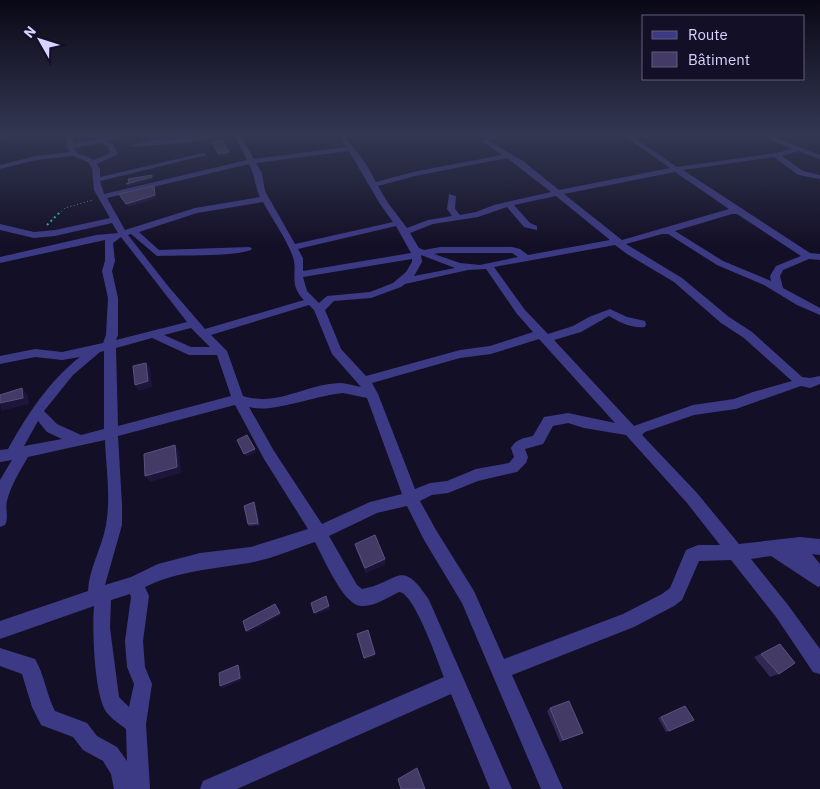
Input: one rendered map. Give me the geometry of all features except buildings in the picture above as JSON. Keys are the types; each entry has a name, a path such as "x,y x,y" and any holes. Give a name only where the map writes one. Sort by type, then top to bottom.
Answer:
{"street":[{"path":"96,172 96,180 102,197 123,234 164,288 199,329 221,351 238,399 269,455 319,533 351,591 360,598 372,596 398,584 406,584 412,589 423,606 501,789"},
{"path":"96,180 132,172"},
{"path":"102,197 201,172"},
{"path":"258,172 261,190 265,199 298,258 298,275 302,292 315,305 336,351 368,387 411,498 430,535 468,596 552,789"},
{"path":"365,172 418,252 469,268"},
{"path":"373,185 425,172"},
{"path":"529,172 630,252 678,280 729,324 748,335 796,377 798,381 810,383 820,380"},
{"path":"405,232 431,222 478,214 494,207 662,172"},
{"path":"680,172 733,209 808,256"},
{"path":"688,178 690,172"},
{"path":"799,172 820,177"},
{"path":"452,196 451,209 458,218"},
{"path":"0,260 96,238 123,234 196,211 265,199"},
{"path":"509,204 527,225 534,228"},
{"path":"401,282 469,268 618,243 666,231 733,209"},
{"path":"0,235 55,233 114,220"},
{"path":"98,223 107,229 109,235 123,234 157,253 186,251 219,252 247,249"},
{"path":"293,247 399,223"},
{"path":"0,227 23,234"},
{"path":"666,231 720,263 762,280 820,316"},
{"path":"123,234 108,242 110,261 107,271 113,298 109,344 111,433 115,479 114,525 98,579 101,628 110,700 114,707 136,724"},
{"path":"298,275 372,264 418,252 440,250 517,250 526,258"},
{"path":"0,360 35,353 62,356 154,335 171,328 199,329 315,305 331,298 371,295 397,285 410,274 416,262 418,252"},
{"path":"778,289 775,276 779,268 808,256 820,257"},
{"path":"489,266 521,312 632,429 692,498 782,612 820,665"},
{"path":"808,307 820,312"},
{"path":"12,454 80,441 238,399 258,405 267,405 324,390 368,387 460,354 491,350 577,329 593,319 610,312 624,320 641,324"},
{"path":"154,335 178,344 189,351 221,351"},
{"path":"0,500 12,454 38,412 69,372 109,344"},
{"path":"0,630 134,584 158,572 200,561 251,555 319,533 375,507 411,498 430,489 448,487 476,475 512,468 519,463 521,457 518,448 520,445 538,440 549,421 568,418 584,423 632,429 692,410 736,404 757,394 796,384 798,381"},
{"path":"38,412 52,428 80,441"},
{"path":"0,508 0,520"},
{"path":"499,670 628,621 668,600 676,594 692,556 698,553 735,553 794,546 820,547"},
{"path":"794,546 812,567 819,580"},
{"path":"772,548 819,580"},
{"path":"134,584 140,596 134,641 136,667 143,684 136,724 136,788"},
{"path":"0,657 28,666 34,676 42,707 48,718 80,730 90,743 110,754 136,788"},
{"path":"211,789 317,744 387,710 456,682"}],"path":[{"path":"34,235 65,208 102,197"}]}
